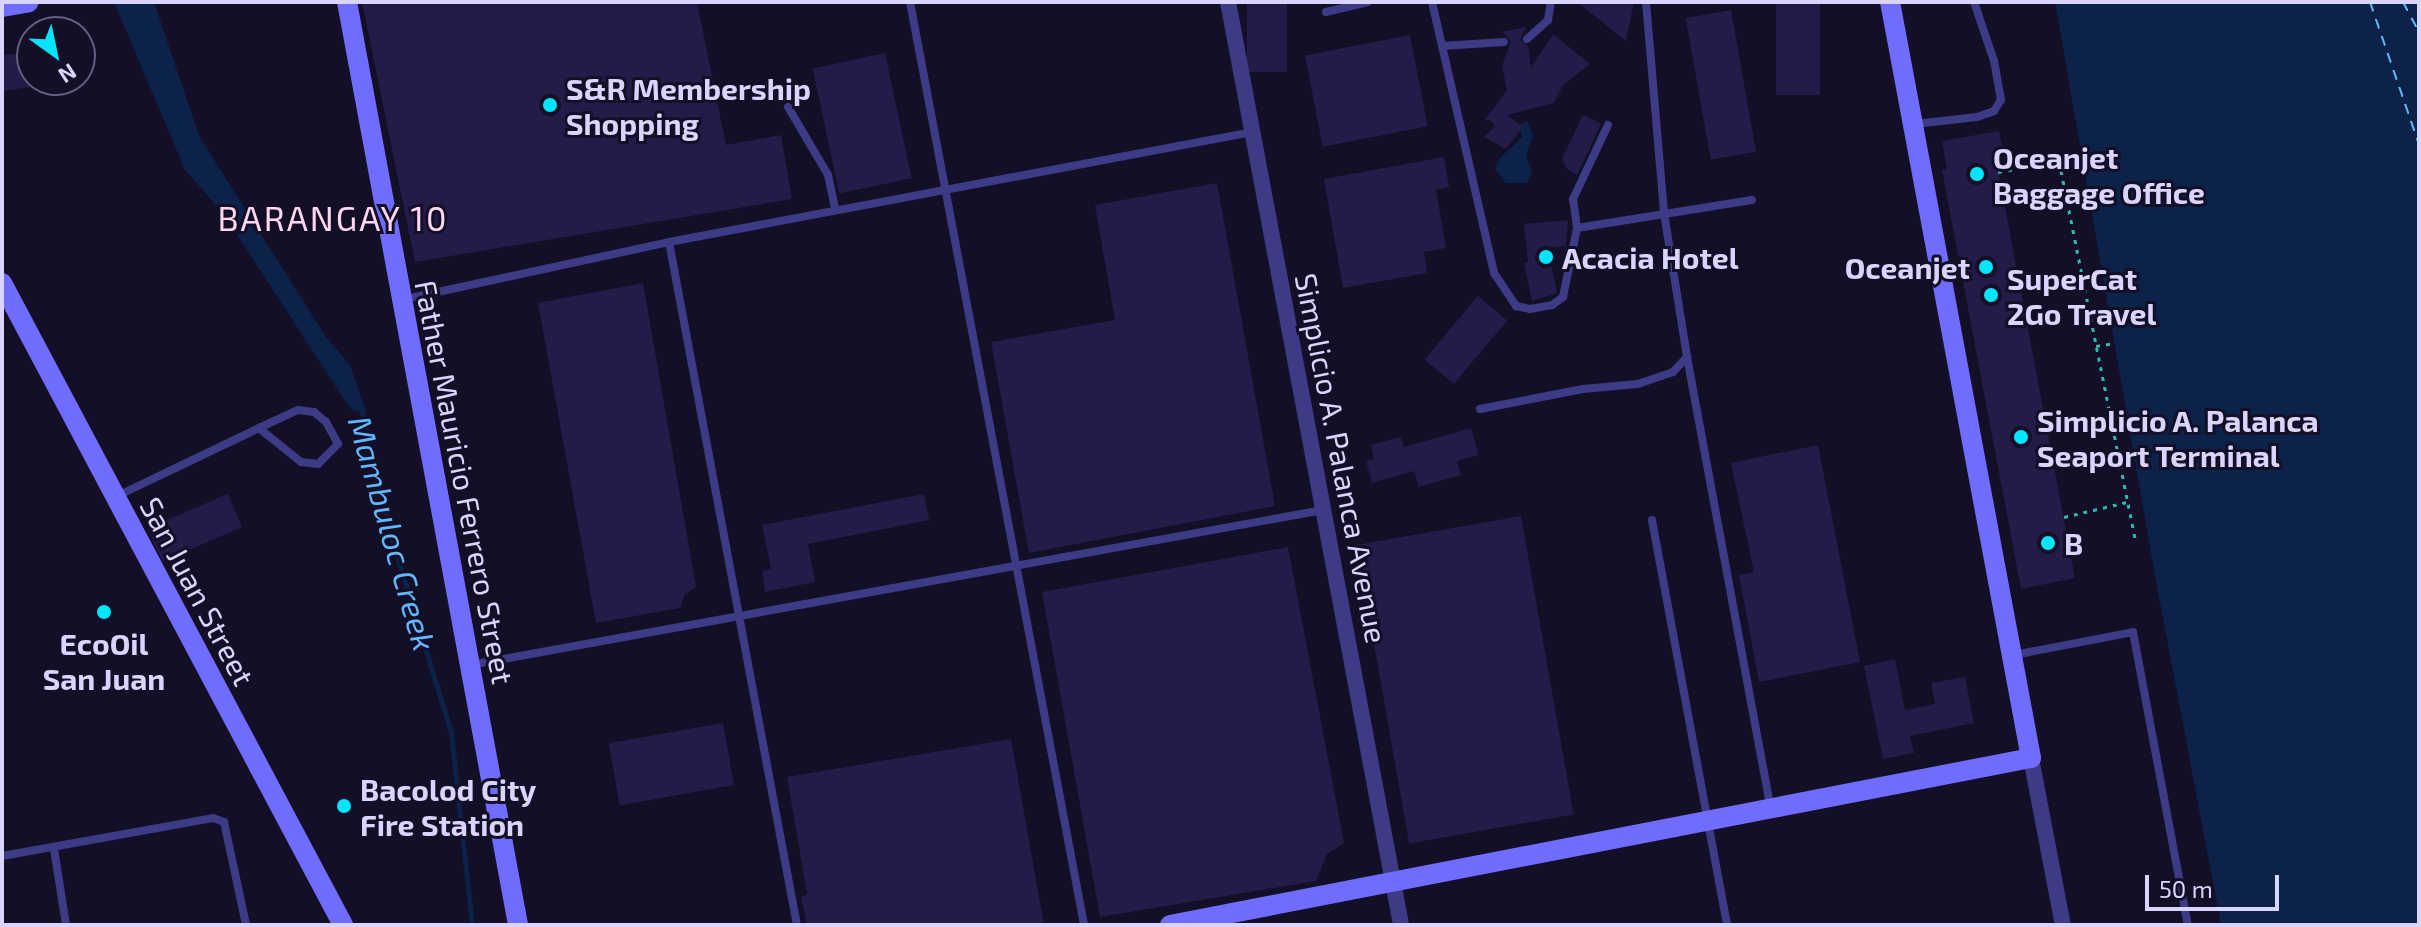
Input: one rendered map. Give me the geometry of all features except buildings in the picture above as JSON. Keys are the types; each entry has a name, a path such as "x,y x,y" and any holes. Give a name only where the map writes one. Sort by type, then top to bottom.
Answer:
{"street":[{"path":"2,7 29,2"},
{"name":"Father Mauricio Ferrero Street","path":"347,2 399,300 518,925"},
{"name":"Simplicio A. Palanca Avenue","path":"1228,2 1401,925"},
{"path":"1890,2 2063,925"},
{"name":"San Juan Street","path":"2,283 343,925"},
{"path":"1170,925 2031,758"}],"lane":[{"path":"910,2 1084,925"},
{"path":"1326,12 1368,2"},
{"path":"1432,2 1494,273 1516,306 1530,309 1552,305 1563,297 1577,228 1573,199 1608,125"},
{"path":"1527,39 1548,20 1551,2"},
{"path":"1646,2 1664,213 1687,357 1770,810"},
{"path":"1913,124 1977,117 1994,111 2001,100 1994,61 1974,2"},
{"path":"1442,46 1480,41 1504,42"},
{"path":"788,107 828,175 835,209"},
{"path":"399,300 835,209 1252,132"},
{"path":"1577,228 1752,200"},
{"path":"669,242 797,925"},
{"path":"1480,409 1583,389 1649,381 1673,372 1687,357"},
{"path":"114,497 259,428 303,409 326,422 338,444 318,464 301,462 259,428"},
{"path":"469,665 1323,510"},
{"path":"1652,520 1727,925"},
{"path":"2012,656 2133,632 2188,925"},
{"path":"2,856 213,818 224,822 246,925"},
{"path":"54,849 66,925"}],"path":[{"path":"1998,172 2059,161 2135,537"},
{"path":"2096,346 2115,343"},
{"path":"2064,517 2127,502"}],"water":[{"path":"114,2 154,2 199,136 326,337 350,365 366,412 354,411 347,404 223,213 185,170"},
{"path":"2055,2 2419,2 2419,925 2221,925 2155,576"},
{"path":"1527,121 1533,135 1526,156 1532,171 1527,183 1506,183 1495,169 1500,158 1522,137 1519,125"}],"waterway":[{"name":"Mambuloc Creek","path":"361,408 390,533 451,732 472,925"}],"ferry route":[{"path":"2370,2 2419,144"},
{"path":"2403,2 2419,32"}],"place":[{"name":"S&R Membership Shopping","path":"550,105"},
{"name":"Oceanjet Baggage Office","path":"1977,174"},
{"name":"Acacia Hotel","path":"1546,257"},
{"name":"Oceanjet","path":"1986,267"},
{"name":"SuperCat 2Go Travel","path":"1991,295"},
{"name":"Simplicio A. Palanca Seaport Terminal","path":"2021,437"},
{"name":"B","path":"2048,543"},
{"name":"EcoOil San Juan","path":"104,612"},
{"name":"Bacolod City Fire Station","path":"344,806"}],"district":[{"name":"BARANGAY 10","path":"333,218"}]}
